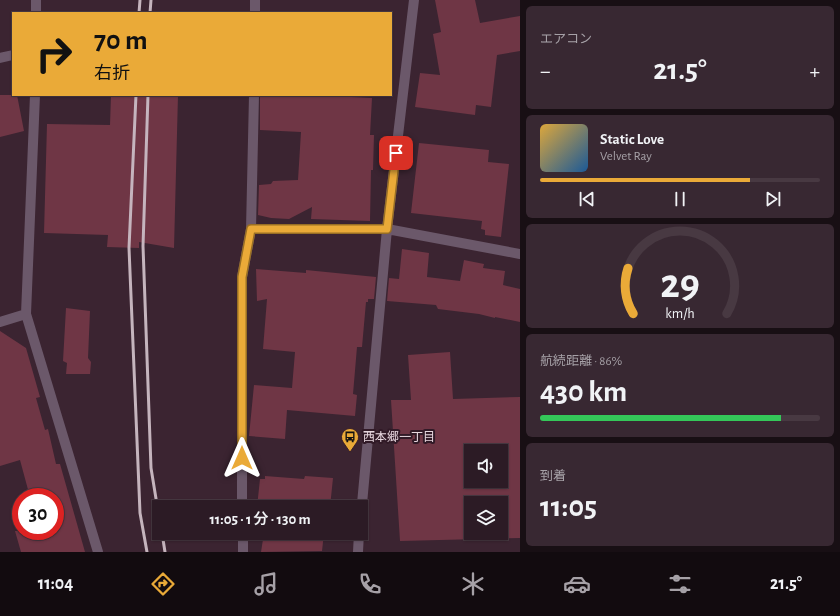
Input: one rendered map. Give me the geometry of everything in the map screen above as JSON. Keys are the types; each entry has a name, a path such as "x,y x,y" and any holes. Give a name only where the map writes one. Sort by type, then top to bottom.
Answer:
{"street":[{"path":"36,0 36,12"},
{"path":"255,0 255,12"},
{"path":"362,500 387,229 414,0"},
{"path":"0,58 12,55"},
{"path":"35,96 26,314 98,552"},
{"path":"242,500 242,277 251,229 254,96"},
{"path":"251,229 387,229 520,254"},
{"path":"0,322 26,314"},
{"path":"243,540 243,552"},
{"path":"358,552 359,540"}],"building":[{"path":"435,0 475,0 480,23 520,16 520,51 497,55 491,107 476,105 475,115 415,107 420,73 440,75 433,34 441,32"},
{"path":"0,95 17,96 24,131 0,137"},
{"path":"111,96 178,96 174,248 139,242 139,248 107,247 108,235 44,233 47,124 110,125"},
{"path":"260,96 332,96 372,98 370,135 374,135 373,170 371,170 370,221 311,219 312,207 289,219 271,218 258,215 259,185 271,184 273,181 298,180 301,132 260,130"},
{"path":"419,143 489,150 488,162 509,164 501,237 485,235 485,230 481,229 482,221 411,213"},
{"path":"402,249 429,253 427,277 460,281 464,260 484,264 483,268 505,271 503,285 520,289 520,322 479,314 438,309 436,305 387,301 389,278 399,279"},
{"path":"256,269 306,273 306,270 376,277 374,299 368,299 368,302 366,302 362,347 357,347 353,394 357,395 355,416 287,410 285,439 249,436 254,385 292,388 295,352 263,349 267,299 257,301"},
{"path":"66,308 90,311 88,358 91,362 90,374 66,374 67,363 63,361"},
{"path":"0,331 26,348 40,397 36,398 45,430 48,429 56,464 60,464 85,552 21,552 18,540 64,540 64,488 28,488 20,460 0,466"},
{"path":"450,352 453,399 520,397 520,538 508,538 508,496 464,496 464,539 400,541 391,400 411,400 408,355"},
{"path":"265,476 304,479 305,476 333,478 331,500 258,500 260,479 265,479"},
{"path":"263,540 323,540 322,551 261,552"}],"railway":[{"path":"139,12 140,0"},
{"path":"150,12 151,0"},
{"path":"136,96 129,248 140,513 147,552"},
{"path":"148,96 143,246 151,468 156,500"},
{"path":"163,540 165,552"}],"place":[{"name":"西本郷一丁目","path":"350,452"}],"route":[{"path":"242,458 242,277 251,229 387,229 396,153"}]}
